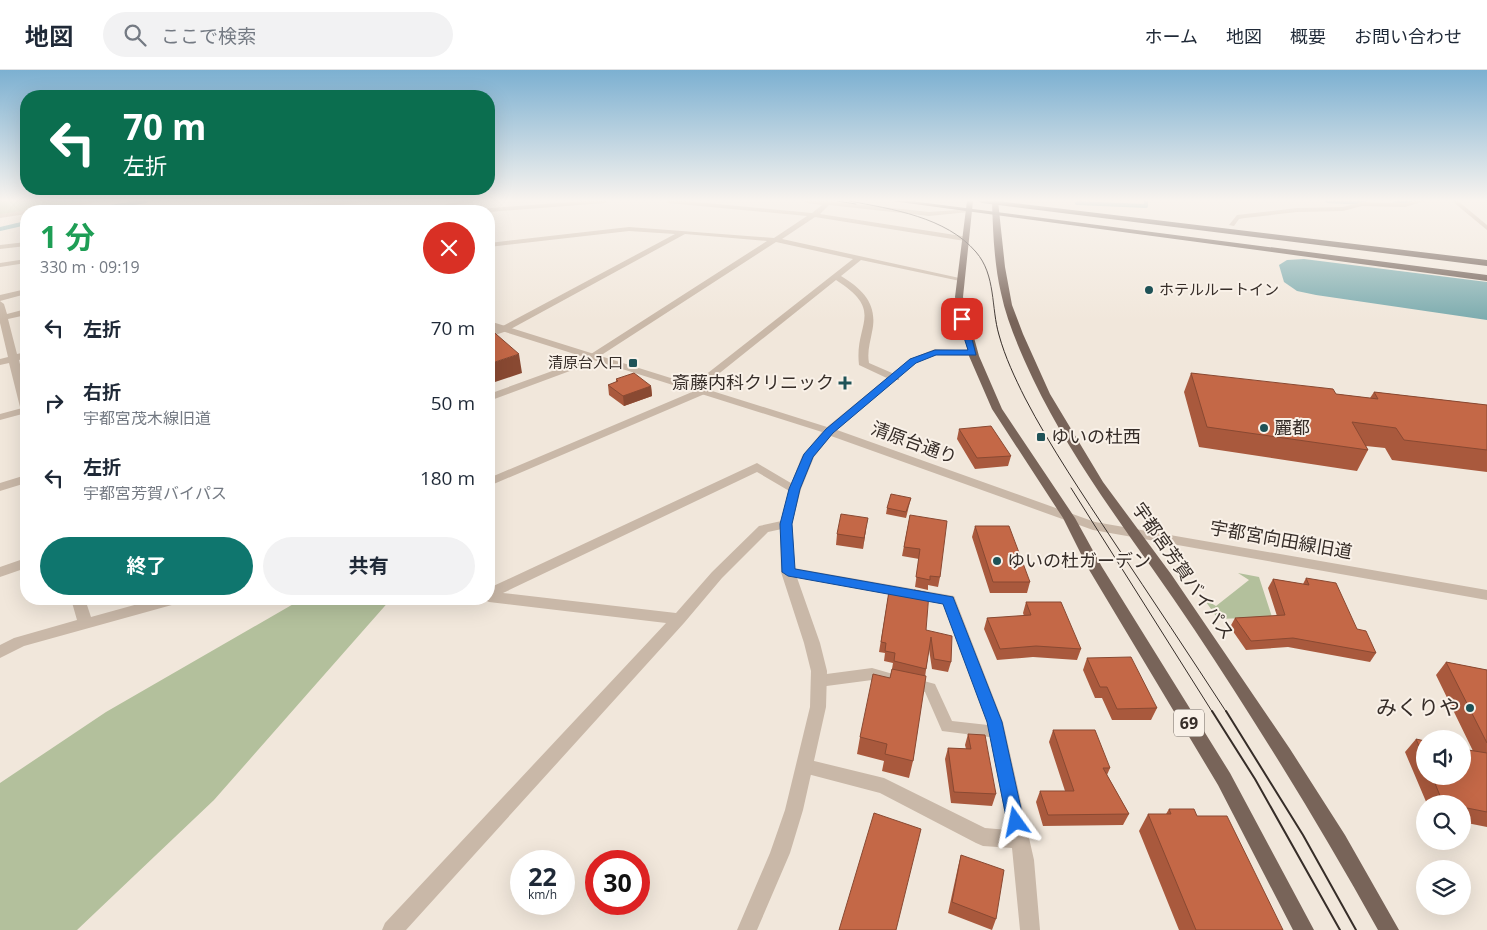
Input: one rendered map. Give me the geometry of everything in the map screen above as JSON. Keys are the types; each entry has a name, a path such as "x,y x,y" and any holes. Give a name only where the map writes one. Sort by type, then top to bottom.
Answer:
{"highway":[{"path":"1220,241 1487,278"},
{"path":"1281,241 1487,268"},
{"path":"1297,241 1487,264"},
{"path":"1369,241 1487,255"}],"main road":[{"name":"69","path":"965,241 960,279 962,319 973,353 1004,421 1069,518 1095,568 1224,779 1304,930"},
{"name":"宇都宮芳賀バイパス","path":"1000,241 1008,304 1022,342 1080,455 1133,534 1170,582 1276,742 1324,818 1389,930"}],"street":[{"path":"495,244 523,241"},
{"path":"495,332 504,329 667,241"},
{"path":"495,396 572,368 592,358 774,241"},
{"path":"782,241 960,279"},
{"path":"0,247 20,245"},
{"path":"495,479 699,390 860,257"},
{"path":"0,265 20,262"},
{"path":"836,276 853,286 870,310 872,318 862,354 864,365 895,378"},
{"path":"0,298 20,293"},
{"path":"0,304 20,386"},
{"path":"2,317 20,313"},
{"name":"清原台通り","path":"495,326 829,431 1069,518"},
{"path":"747,930 780,852 806,767 818,707 819,672 812,643 788,572 786,524 795,489 808,456 829,431 895,378 913,361 926,354 935,352 973,353"},
{"path":"0,362 20,356"},
{"path":"0,417 20,412"},
{"path":"495,593 757,467 795,489"},
{"path":"0,487 20,481"},
{"name":"宇都宮向田線旧道","path":"1069,518 1133,534 1487,595"},
{"path":"392,930 679,619 717,575 764,530 786,524"},
{"path":"0,572 20,565"},
{"path":"788,572 949,600 997,732 1024,860 1030,930"},
{"path":"495,597 679,619"},
{"path":"80,605 85,622"},
{"path":"0,652 19,642 151,605"},
{"path":"806,767 884,786 983,837 1020,840"}],"lane":[{"path":"818,681 872,674 930,688 947,726 997,732"}],"green space":[{"path":"1238,573 1259,577 1272,617 1218,619 1204,599 1216,606 1249,580"},
{"path":"292,605 386,605 214,800 77,930 0,930 0,783 106,712"}],"water":[{"path":"1304,259 1487,282 1487,320 1297,291 1284,282 1279,265 1287,260"}],"building":[{"path":"495,333 519,354 495,362"},
{"path":"634,373 651,386 623,396 608,385 618,381 616,379"},
{"path":"1191,373 1333,389 1336,394 1378,399 1374,392 1487,405 1487,450 1404,440 1396,428 1352,422 1368,450 1207,427"},
{"path":"991,426 1011,456 977,458 959,429"},
{"path":"891,494 911,498 906,512 887,508"},
{"path":"841,514 868,518 864,538 837,534"},
{"path":"910,515 947,521 940,577 930,576 930,580 916,577 920,549 904,547"},
{"path":"975,526 1009,526 1030,582 993,582"},
{"path":"1306,578 1336,583 1357,629 1366,631 1376,653 1293,638 1251,641 1235,618 1285,615 1273,579 1309,585"},
{"path":"914,590 929,593 926,630 952,636 951,662 934,659 931,637 926,669 894,661 895,653 885,651 886,643 881,642 889,591 914,596"},
{"path":"1026,602 1061,602 1081,649 1036,646 1000,649 987,618 1031,615"},
{"path":"1131,657 1157,708 1117,709 1107,687 1100,687 1087,658"},
{"path":"1446,662 1487,670 1487,743"},
{"path":"892,669 926,676 913,761 885,754 887,744 860,737 873,674 890,678"},
{"path":"1053,730 1095,730 1110,768 1103,768 1129,814 1048,815 1040,791 1074,791"},
{"path":"968,734 985,735 996,794 954,792 948,748 971,749"},
{"path":"1471,750 1487,753 1487,812 1471,809 1471,795 1440,795 1436,785 1471,785"},
{"path":"1169,809 1194,809 1197,816 1227,816 1283,930 1196,930 1148,814 1171,814"},
{"path":"874,813 921,829 896,930 839,930"},
{"path":"961,855 1004,870 996,919 952,902"}],"tram line":[{"path":"965,241 976,252 987,271 999,335 1004,351 1035,417 1079,489 1227,713"},
{"path":"1071,488 1213,713"},
{"path":"1212,711 1255,779 1340,930"},
{"path":"1226,711 1303,835 1356,930"}],"place":[{"name":"ホテルルートイン","path":"1149,290"},
{"name":"清原台入口","path":"633,363"},
{"name":"斎藤内科クリニック","path":"845,383"},
{"name":"麗都","path":"1264,428"},
{"name":"ゆいの杜西","path":"1041,437"},
{"name":"ゆいの杜ガーデン","path":"997,561"},
{"name":"みくりや","path":"1470,708"}],"route":[{"path":"962,319 973,353 935,352 926,354 913,361 895,378 829,431 808,456 795,489 786,524 788,572 949,600 994,722 1016,822"}]}
